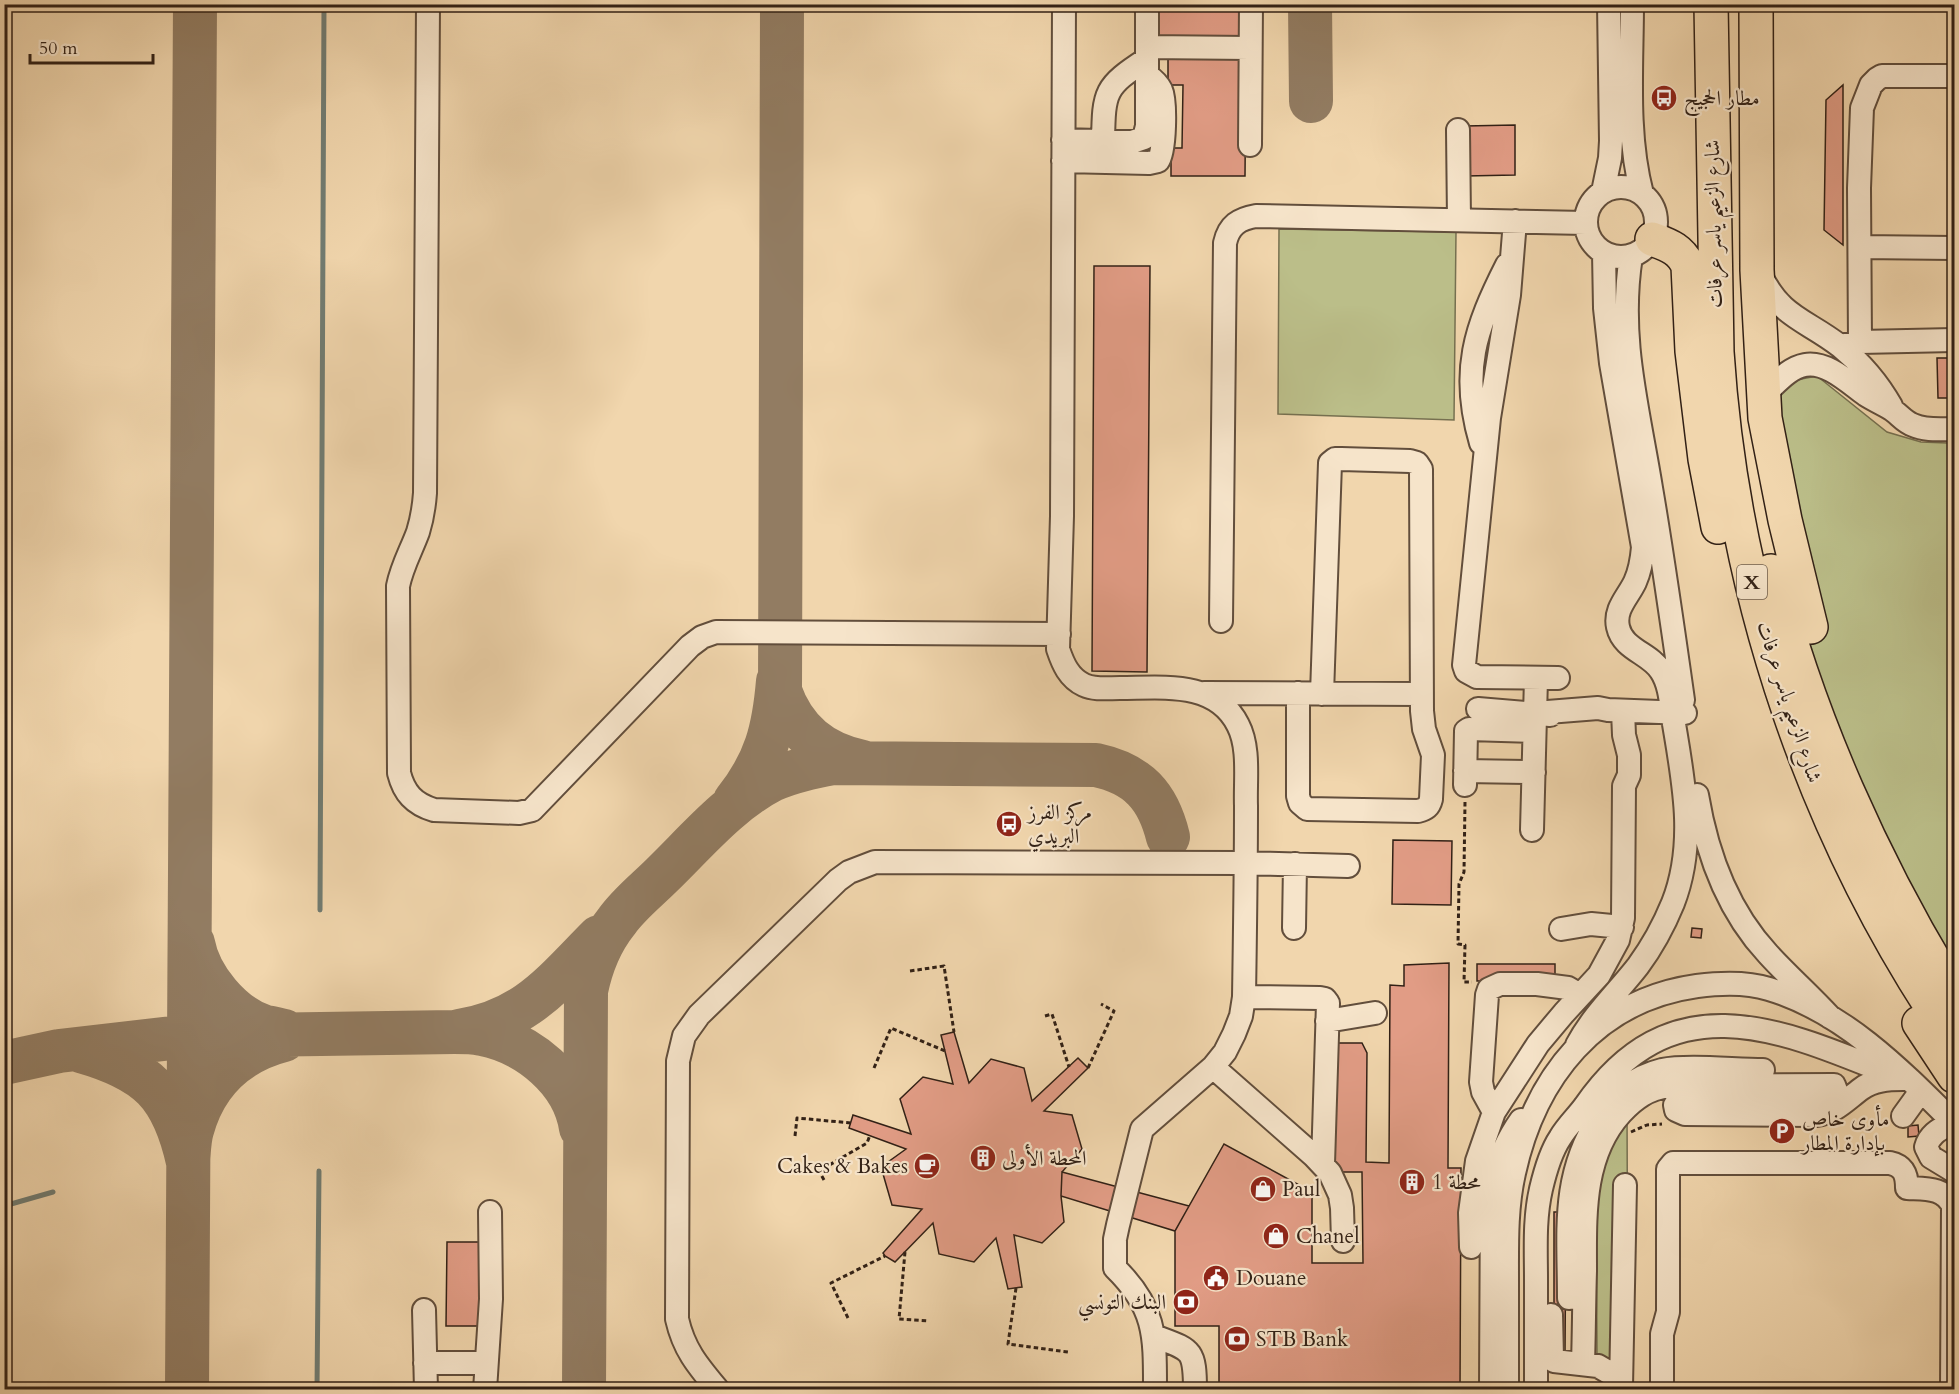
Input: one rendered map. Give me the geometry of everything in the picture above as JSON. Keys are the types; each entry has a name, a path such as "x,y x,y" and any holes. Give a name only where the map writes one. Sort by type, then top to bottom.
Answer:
{"highway":[{"path":"1711,4 1721,80"},
{"path":"1721,80 1731,4"},
{"path":"1756,4 1757,270 1763,395 1773,464 1800,587 1829,684 1880,808 1924,899 1954,951"},
{"name":"شارع الزعيم ياسر عرفات","path":"1721,80 1716,333 1720,389 1746,561 1765,633 1799,739 1818,789 1879,920 1923,995 1954,1041"},
{"name":"شارع الزعيم ياسر عرفات","path":"1721,80 1737,375 1758,515 1772,573 1804,677 1855,805 1906,910 1954,994"},
{"path":"1641,248 1674,248 1685,258 1688,266 1693,362 1705,459 1716,520 1735,586 1743,603 1765,633"},
{"path":"1818,789 1833,854 1873,946 1927,1037 1954,1076"}],"street":[{"path":"428,4 425,494 420,523 401,568 398,586 399,773 402,786 410,798 421,806 434,810 519,813 532,810 690,646 702,637 716,632 1059,634"},
{"path":"1064,4 1062,516 1058,649 1063,664 1071,676 1084,685 1099,688 1179,688 1203,693 1421,694"},
{"path":"1063,151 1103,141 1138,141 1144,138 1148,126 1147,4"},
{"path":"1250,145 1251,4"},
{"path":"1603,192 1611,141 1609,4"},
{"path":"1632,4 1633,138 1642,194"},
{"path":"1103,141 1104,104 1107,93 1122,76 1147,60 1250,48"},
{"path":"1063,151 1149,163 1158,161 1162,153 1162,92 1147,60"},
{"path":"1826,368 1850,344 1860,247 1858,188 1862,108 1866,93 1882,76 1954,76"},
{"path":"1458,130 1458,220"},
{"path":"1641,248 1612,257 1590,240 1586,223 1590,205 1603,192 1620,187 1630,188 1642,194 1652,204 1657,222 1641,248 1626,289 1628,410 1643,547 1636,580 1618,613 1618,629 1625,643 1652,660 1662,672 1668,686 1678,713 1705,837 1725,891 1755,939 1830,1017"},
{"path":"1221,621 1225,243 1232,226 1239,220 1256,216 1586,223"},
{"path":"1515,221 1509,295 1489,418 1464,665 1471,676 1477,677 1558,678"},
{"path":"1860,247 1954,248"},
{"path":"1491,1389 1492,1185 1498,1160 1508,1137 1540,1099 1597,1012 1628,978 1652,945 1674,902 1686,849 1686,796 1663,561 1628,410 1607,336 1604,253"},
{"path":"1757,270 1773,297 1784,309 1850,344 1893,410"},
{"path":"1850,344 1954,340"},
{"path":"1763,395 1788,372 1797,368 1806,365 1826,368 1893,410 1906,422 1929,429 1954,429"},
{"path":"1298,693 1298,796 1307,809 1418,811 1424,810 1429,805 1433,755 1423,723 1421,694 1421,468 1417,463 1341,459 1335,459 1330,463 1322,694"},
{"path":"1532,830 1536,678"},
{"path":"1155,1389 1154,1336 1149,1317 1130,1282 1116,1268 1114,1254 1118,1225 1142,1129 1212,1067 1225,1052 1241,1016 1244,997 1245,748 1238,725 1224,706 1203,693"},
{"path":"1478,708 1535,722"},
{"path":"1534,772 1465,778 1466,731 1535,722 1598,708 1616,711 1678,713"},
{"path":"1471,1247 1470,1213 1477,1161 1494,1112 1538,1044 1586,989 1613,951 1622,927 1624,786 1619,775 1618,754 1624,735 1616,711"},
{"path":"718,1389 691,1358 680,1333 677,1319 678,1061 684,1036 699,1015 838,880 849,872 875,862 1246,863 1348,866"},
{"path":"1294,928 1295,864"},
{"path":"1561,929 1591,924 1622,927"},
{"path":"1494,1112 1483,1092 1481,1071 1489,989 1500,984 1537,984 1551,979 1565,978 1586,989"},
{"path":"1577,1045 1624,1009 1680,988 1709,984 1739,984 1768,989 1796,1000 1855,1032 1954,1122 1932,1134 1926,1147 1931,1157 1954,1171"},
{"path":"1244,997 1325,999 1328,1003 1323,1164"},
{"path":"1327,1021 1375,1013"},
{"path":"1536,1389 1536,1224 1541,1190 1558,1140 1616,1067 1638,1051 1679,1032 1714,1026 1743,1026 1775,1032 1836,1052 1911,1084"},
{"path":"1212,1067 1323,1164 1330,1173 1340,1195 1343,1241"},
{"path":"1597,1135 1604,1109 1616,1095 1638,1079 1664,1070 1833,1072 1881,1070"},
{"path":"1576,1363 1569,1200 1576,1163 1597,1135 1634,1100 1642,1094 1659,1088 1834,1086 1837,1093 1830,1098 1681,1097 1675,1105 1676,1110 1685,1114 1816,1115 1835,1110 1862,1088 1872,1083 1892,1079 1911,1084"},
{"path":"1903,1116 1911,1084"},
{"path":"1507,1389 1508,1213 1513,1174 1524,1136 1540,1099"},
{"path":"1583,1109 1562,1165 1554,1197 1550,1229 1552,1358 1558,1363 1598,1366 1610,1373 1622,1388"},
{"path":"1662,1389 1662,1334 1668,1312 1668,1168 1674,1163 1890,1163 1902,1168 1907,1188 1942,1192 1949,1197 1953,1206 1952,1389"},
{"path":"1622,1388 1625,1185"},
{"path":"484,1389 491,1299 490,1212"},
{"path":"424,1310 426,1389"},
{"path":"1668,1312 1674,1333 1673,1389"},
{"path":"1154,1336 1184,1347 1191,1353 1194,1361 1195,1389"},
{"path":"425,1363 486,1363"}],"path":[{"path":"1465,778 1464,872 1459,884 1458,944 1465,945 1464,982 1500,984"},
{"path":"910,971 944,966 954,1032"},
{"path":"1088,1068 1114,1011 1101,1005"},
{"path":"1045,1016 1052,1014 1069,1067"},
{"path":"874,1068 891,1028 945,1051"},
{"path":"795,1136 797,1118 851,1123"},
{"path":"1597,1135 1626,1134 1647,1125 1663,1124"},
{"path":"824,1180 819,1171 867,1143 870,1135"},
{"path":"905,1252 899,1319 929,1321"},
{"path":"848,1318 831,1283 885,1256"},
{"path":"1016,1288 1008,1344 1068,1352"}],"green space":[{"path":"1279,229 1456,232 1454,420 1278,414"},
{"path":"1817,376 1887,432 1921,442 1947,443 1954,450 1954,974 1868,803 1817,673 1776,522 1772,406 1791,381"},
{"path":"1627,1109 1628,1382 1597,1359 1596,1181"}],"building":[{"path":"1157,4 1243,4 1243,42 1156,41"},
{"path":"1168,58 1246,58 1245,176 1171,176 1171,148 1182,148 1183,85 1168,85"},
{"path":"1843,85 1843,245 1824,230 1826,100"},
{"path":"1515,125 1515,175 1465,176 1465,126"},
{"path":"1094,266 1150,266 1147,672 1092,671"},
{"path":"1937,358 1954,358 1954,398 1938,398"},
{"path":"1393,840 1452,841 1451,905 1392,904"},
{"path":"1692,928 1702,929 1701,938 1691,937"},
{"name":"محطة 1","path":"1449,963 1448,1168 1461,1168 1460,1390 1219,1390 1219,1326 1175,1326 1175,1231 1224,1144 1312,1192 1312,1263 1363,1263 1362,1172 1336,1172 1329,1163 1336,1043 1362,1043 1367,1053 1366,1162 1389,1163 1390,985 1404,986 1404,965"},
{"path":"1477,964 1555,964 1555,975 1542,975 1542,980 1477,981"},
{"name":"المحطة الأولى","path":"954,1032 969,1083 991,1059 1024,1068 1032,1101 1078,1058 1088,1068 1044,1111 1072,1115 1082,1149 1062,1172 1061,1196 1064,1222 1042,1243 1014,1235 1022,1287 1008,1289 996,1238 974,1262 939,1254 933,1223 895,1262 885,1256 883,1253 922,1209 892,1205 881,1167 906,1149 849,1128 853,1115 911,1134 900,1099 923,1077 953,1084 941,1035"},
{"path":"1918,1125 1919,1136 1908,1137 1908,1126"},
{"path":"1062,1172 1189,1206 1175,1231 1061,1196"},
{"path":"1554,1212 1566,1212 1565,1352 1554,1352"},
{"path":"447,1242 481,1242 480,1326 446,1326"}],"waterway":[{"path":"320,910 324,4"},
{"path":"317,1390 319,1171"},
{"path":"4,1206 53,1192"}],"taxiway":[{"path":"187,1390 195,4"},
{"path":"782,4 780,691 793,718 811,738 822,747 863,762"},
{"path":"1310,4 1311,101"},
{"path":"735,801 754,773 767,744 774,715 778,681"},
{"path":"584,1390 586,991 588,982 601,945 622,915 714,823 741,799 772,780 834,763 1096,765 1124,774 1144,789 1158,810 1168,837"},
{"path":"459,1031 482,1026 521,1009 553,984 599,937"},
{"path":"193,943 196,956 209,982 229,1005 252,1022 284,1031"},
{"path":"4,1063 59,1051 190,1036 475,1033 516,1046 546,1066 569,1094 577,1111 581,1128"},
{"path":"81,1051 124,1067 154,1088 174,1119 188,1162 191,1134 205,1097 214,1084 238,1061 252,1052 284,1040"}],"place":[{"name":"مطار الحجيج","path":"1664,98"},
{"name":"مركز الفرز البريدي","path":"1009,824"},
{"name":"مأوى خاص بإدارة المطار","path":"1782,1131"},
{"name":"المحطة الأولى","path":"983,1158"},
{"name":"Cakes & Bakes","path":"927,1166"},
{"name":"محطة 1","path":"1412,1182"},
{"name":"Paul","path":"1263,1189"},
{"name":"Chanel","path":"1276,1236"},
{"name":"Douane","path":"1216,1278"},
{"name":"البنك التونسي","path":"1186,1302"},
{"name":"STB Bank","path":"1237,1339"}]}
